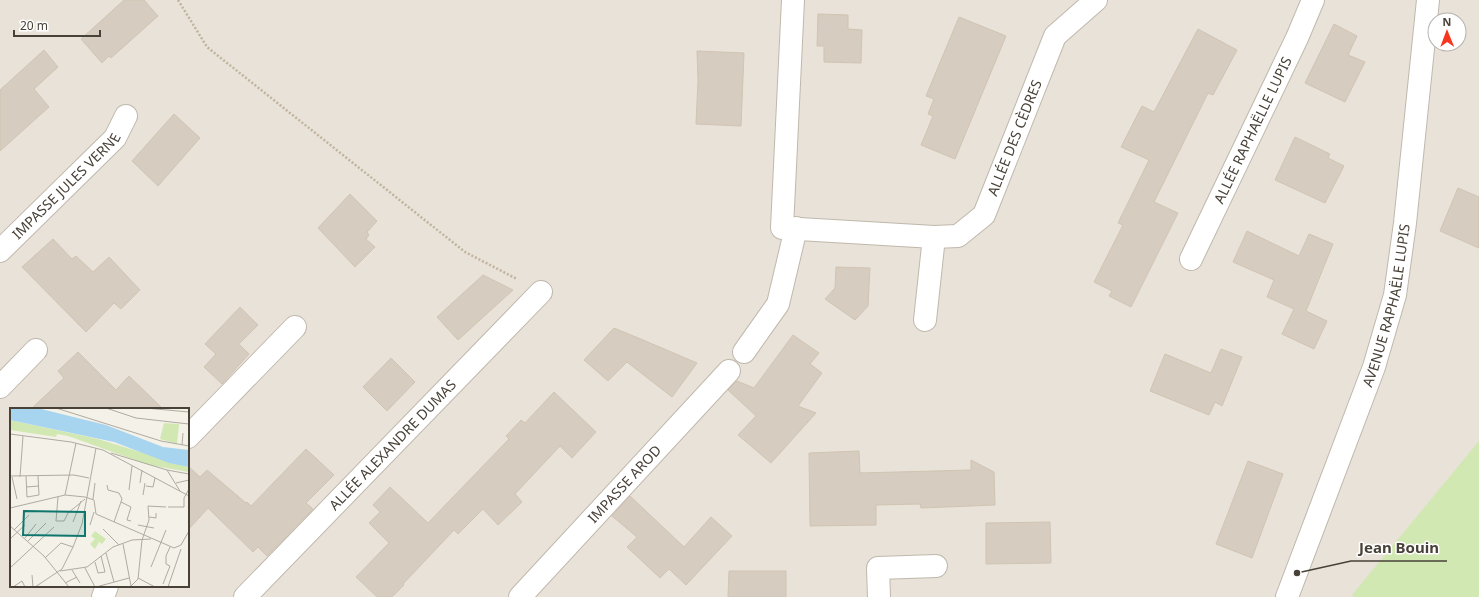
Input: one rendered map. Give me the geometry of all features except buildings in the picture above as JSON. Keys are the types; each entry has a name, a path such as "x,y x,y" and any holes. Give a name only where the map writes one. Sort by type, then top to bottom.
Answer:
{"street":[{"name":"ALLÉE DES CÈDRES","path":"793,0 782,228 934,237 958,236 984,215 1056,36 1096,0"},
{"name":"ALLÉE RAPHAËLLE LUPIS","path":"1191,259 1297,38 1313,0"},
{"name":"AVENUE RAPHAËLE LUPIS","path":"1288,597 1374,367 1395,295 1405,223 1428,0"},
{"name":"IMPASSE JULES VERNE","path":"0,251 115,138 126,116"},
{"path":"744,352 778,304 796,228"},
{"path":"925,320 934,237"},
{"name":"ALLÉE ALEXANDRE DUMAS","path":"245,597 541,292"},
{"path":"189,436 295,327"},
{"path":"0,387 36,350"},
{"name":"IMPASSE AROD","path":"520,597 729,371"},
{"path":"879,597 878,568 936,566"},
{"path":"103,597 107,587"}],"path":[{"path":"178,0 207,47 465,252 541,292"}],"shaded area":[{"path":"0,0 1479,0 1479,597 0,597"}],"green space":[{"path":"1479,441 1479,597 1354,597 1352,595"}],"place":[{"name":"Jean Bouin","path":"1297,573"}]}
